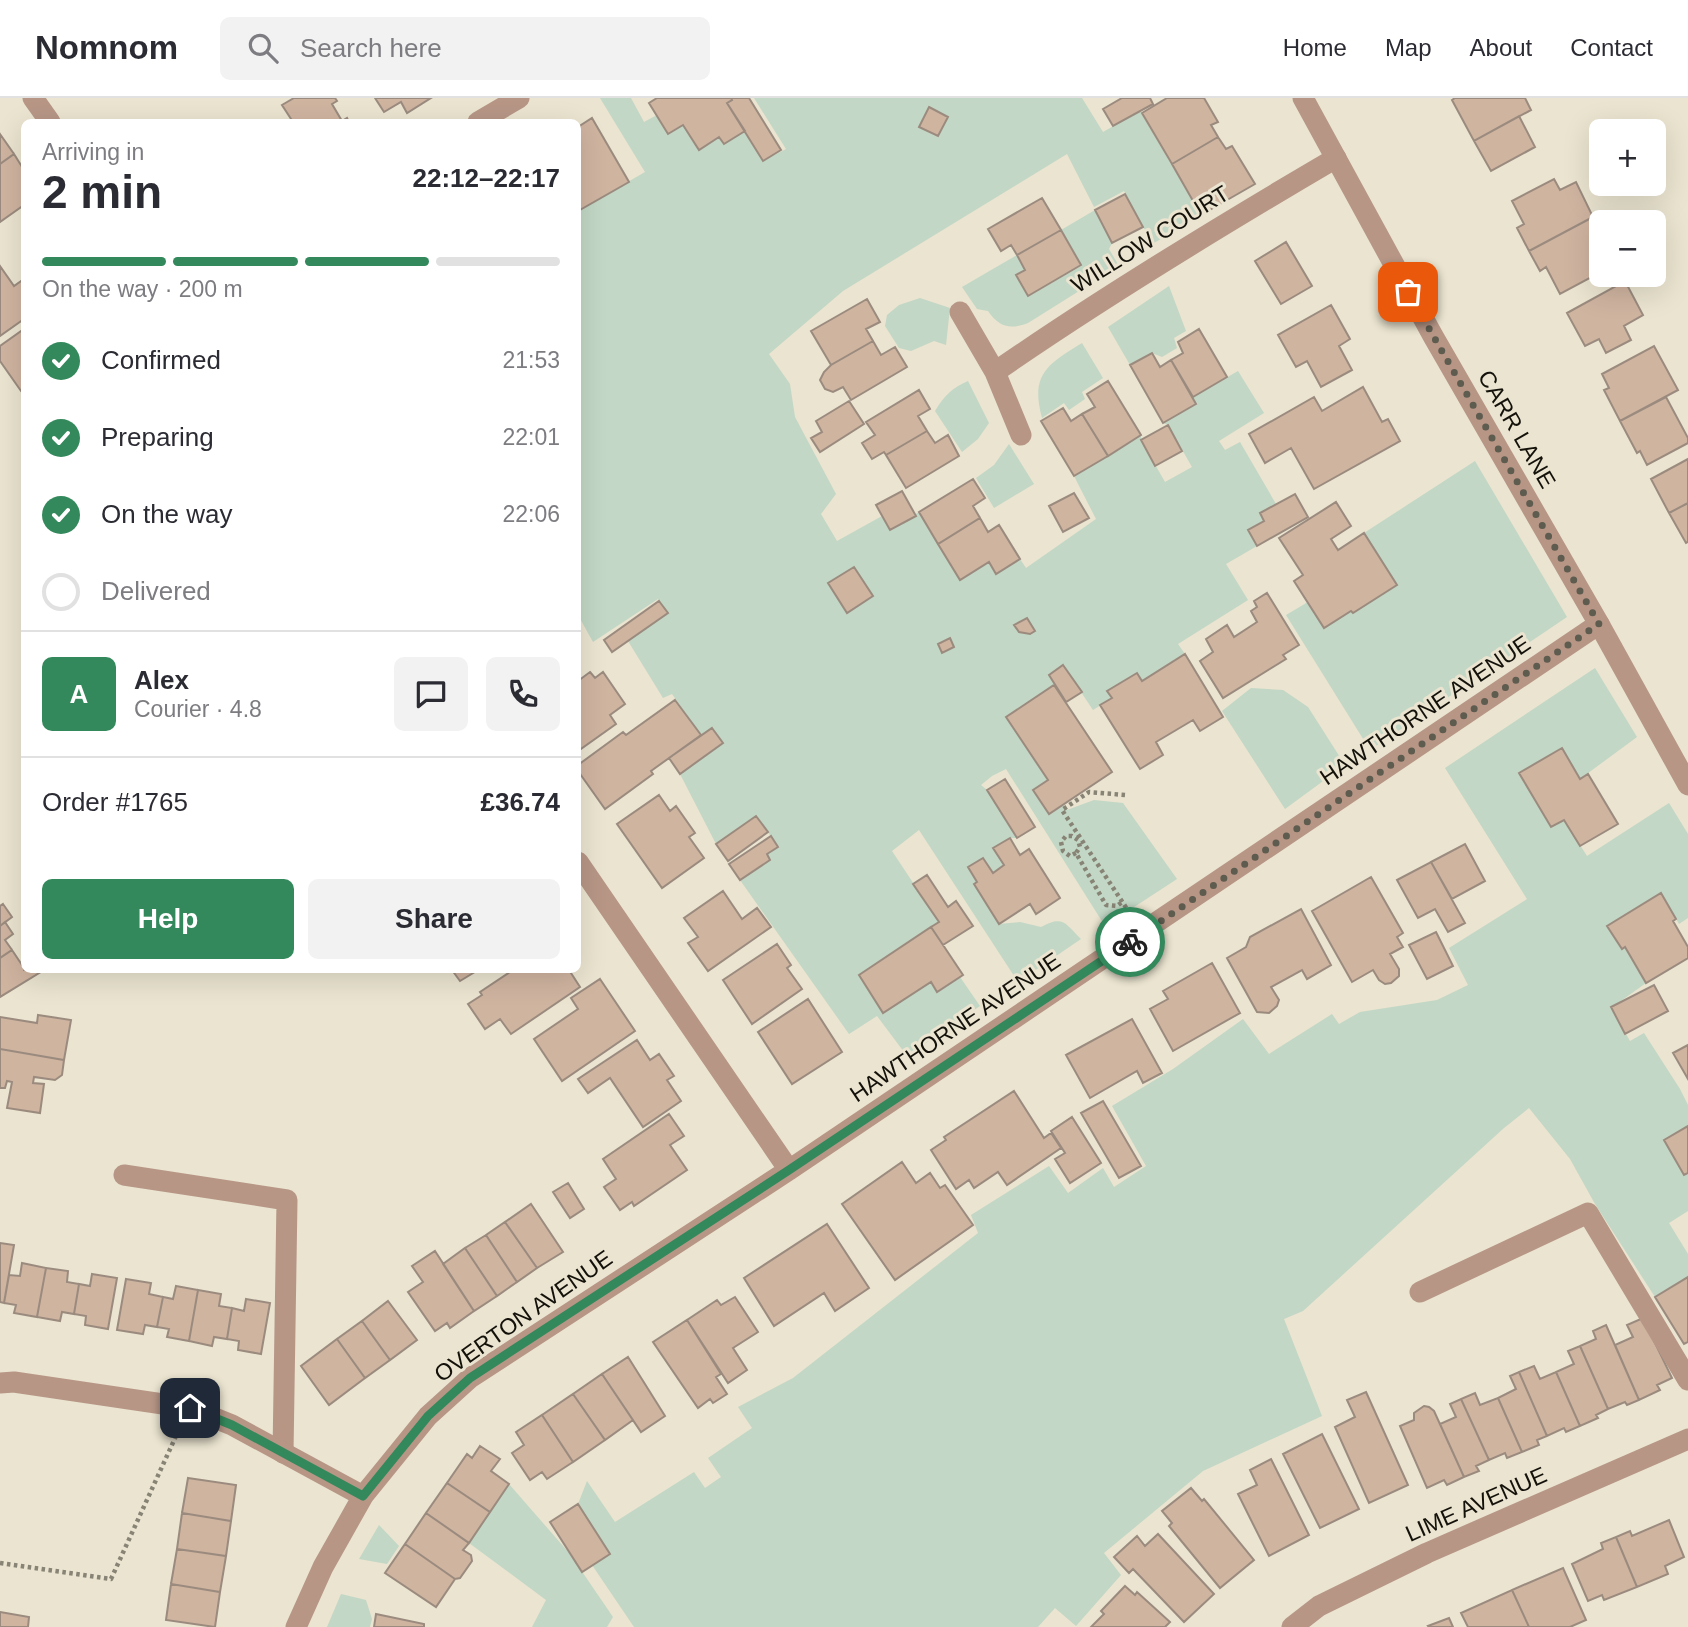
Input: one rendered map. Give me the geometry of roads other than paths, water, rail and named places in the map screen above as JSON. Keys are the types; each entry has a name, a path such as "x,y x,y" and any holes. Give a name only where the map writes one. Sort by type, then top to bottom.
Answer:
{"street":[{"path":"33,98 48,119"},
{"path":"483,119 519,98"},
{"name":"CARR LANE","path":"1303,98 1433,336 1599,624 1688,785"},
{"name":"WILLOW COURT","path":"995,372 1084,310 1168,257 1336,158"},
{"path":"960,312 995,372 1021,435"},
{"name":"HAWTHORNE AVENUE","path":"789,1170 1599,624"},
{"path":"581,866 789,1170"},
{"name":"OVERTON AVENUE","path":"296,1627 323,1567 363,1496 428,1416 470,1378 789,1170"},
{"path":"124,1175 287,1200 283,1453"},
{"path":"1420,1292 1588,1213 1688,1380"},
{"path":"0,1383 13,1382 190,1408 232,1425 363,1496"},
{"name":"LIME AVENUE","path":"1292,1627 1319,1606 1427,1553 1688,1439"}]}
